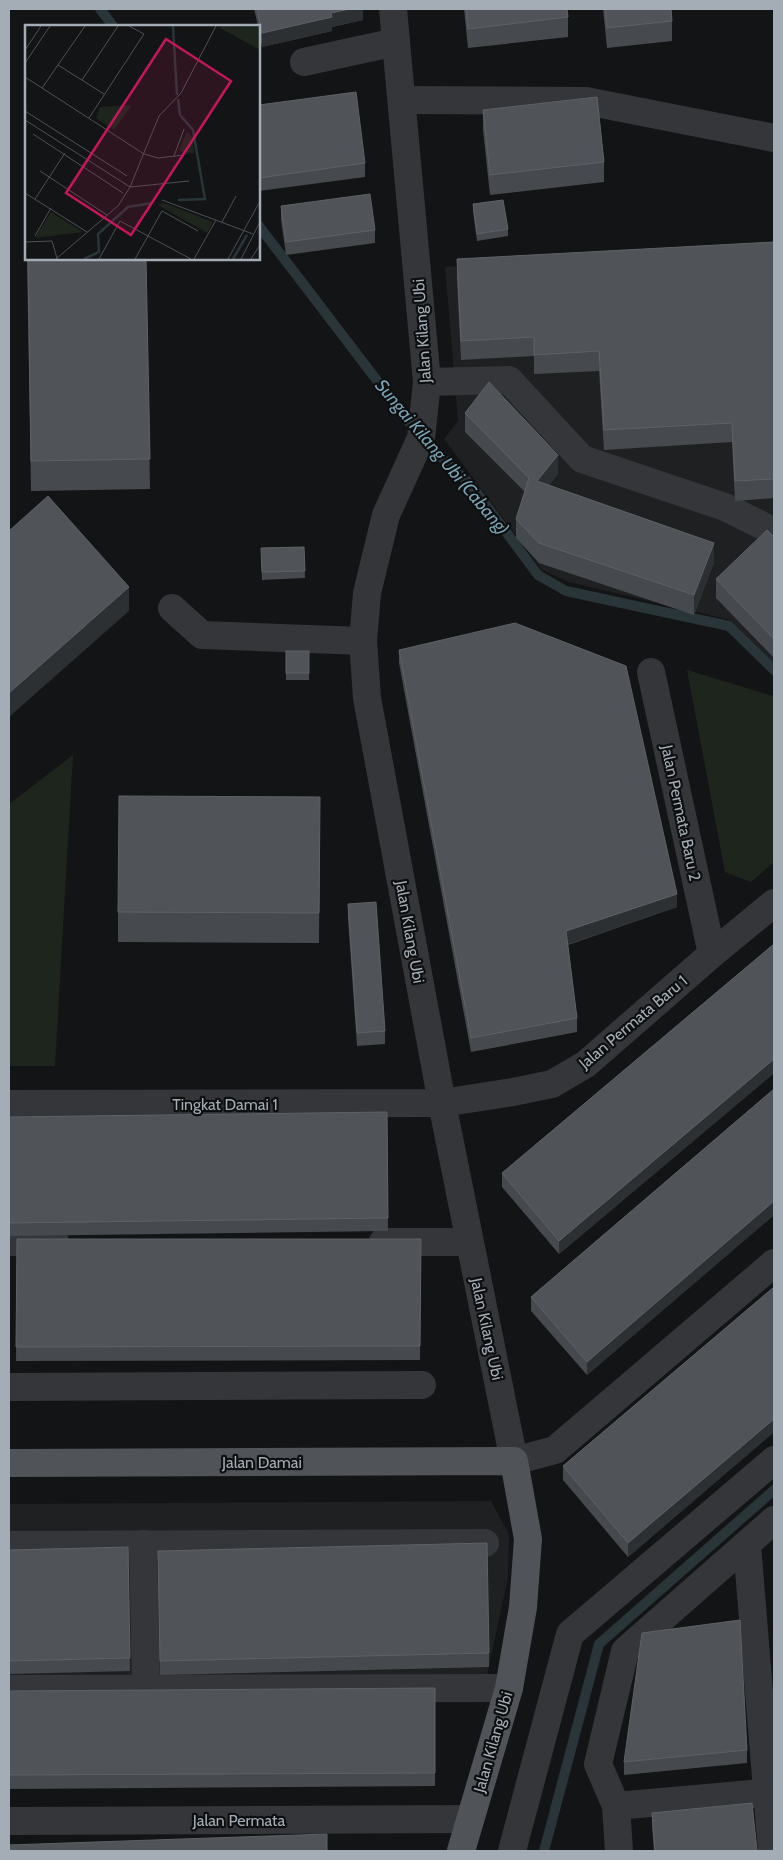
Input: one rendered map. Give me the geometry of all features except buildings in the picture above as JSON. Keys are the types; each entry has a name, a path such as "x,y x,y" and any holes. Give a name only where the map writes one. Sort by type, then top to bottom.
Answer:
{"main road":[{"name":"Jalan Damai","path":"9,1463 514,1461"},
{"name":"Jalan Kilang Ubi","path":"461,1851 509,1688 523,1607 528,1539 514,1461"}],"street":[{"name":"Jalan Kilang Ubi","path":"393,9 427,382 421,438 386,515 367,593 363,641 367,698 442,1103 514,1461"},
{"path":"304,62 396,42"},
{"path":"402,100 586,101 774,138"},
{"path":"427,382 509,380 582,459 725,507 765,527 774,536"},
{"path":"172,608 202,635 363,641"},
{"name":"Jalan Permata Baru 2","path":"651,672 712,954"},
{"name":"Jalan Permata Baru 1","path":"442,1103 552,1084 586,1064 712,954 774,904"},
{"name":"Tingkat Damai 1","path":"9,1104 442,1103"},
{"path":"9,1242 77,1242"},
{"path":"361,1242 469,1242"},
{"path":"514,1461 555,1450 774,1263"},
{"path":"9,1387 422,1385"},
{"path":"512,1851 570,1634 774,1460"},
{"path":"619,1851 616,1806 598,1764 625,1651 774,1520"},
{"path":"9,1544 485,1543"},
{"path":"143,1544 146,1688"},
{"path":"747,1545 771,1792 772,1851"},
{"path":"9,1689 509,1688"},
{"path":"616,1806 771,1792"},
{"name":"Jalan Permata","path":"9,1821 470,1819"}],"shaded area":[{"path":"774,243 774,664 730,620 569,582 542,570 444,439 458,421 445,267"},
{"path":"687,670 773,696 774,698 774,862 751,882 725,872"},
{"path":"73,755 55,1066 9,1066 9,804"},
{"path":"491,1501 509,1534 508,1577 486,1680 9,1678 9,1504"}],"waterway":[{"name":"Sungai Kilang Ubi (Cabang)","path":"100,9 112,25"},
{"name":"Sungai Kilang Ubi (Cabang)","path":"260,227 421,438 472,486 538,575 566,591 729,626 774,670"},
{"name":"Sungai Kilang Ubi (Cabang)","path":"544,1851 599,1644 774,1490"}]}
